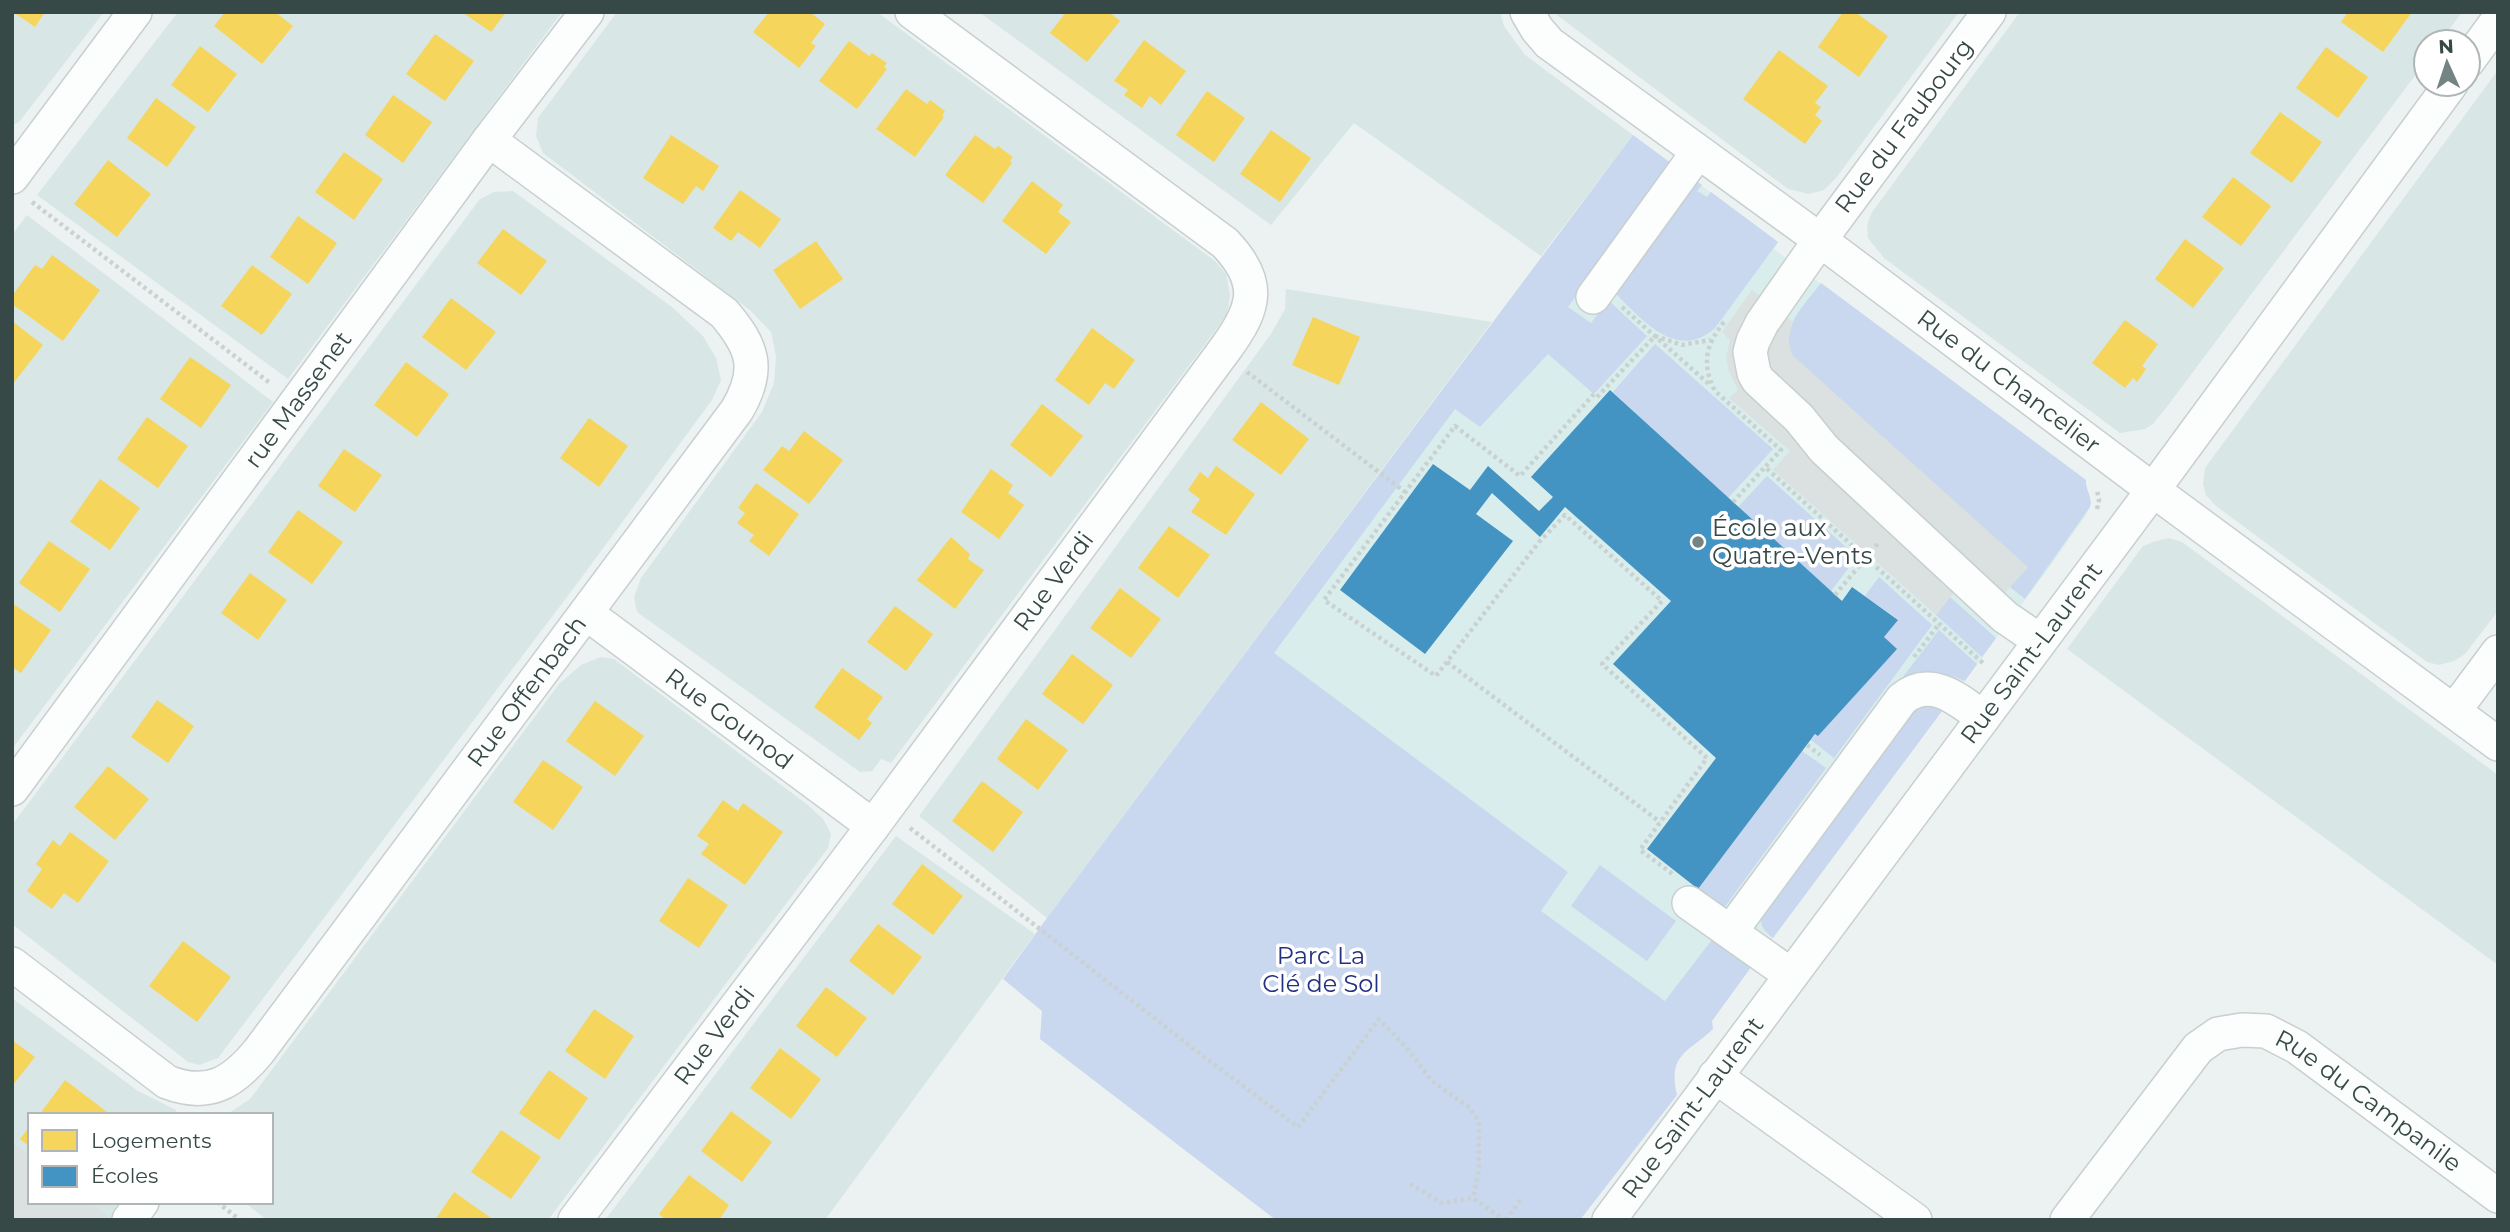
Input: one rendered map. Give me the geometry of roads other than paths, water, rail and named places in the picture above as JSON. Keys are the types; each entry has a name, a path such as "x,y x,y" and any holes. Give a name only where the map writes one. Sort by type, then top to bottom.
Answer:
{"street":[{"path":"20,188 135,12"},
{"name":"rue Massenet","path":"12,789 489,140 587,12"},
{"name":"Rue Verdi","path":"575,1220 873,826 1240,329 1247,314 1251,296 1249,277 1242,260 1225,243 912,12"},
{"name":"Rue du Chancelier","path":"1527,12 1536,29 1549,43 1820,240 2498,744"},
{"name":"Rue du Faubourg","path":"1989,12 1820,240 1757,331 1750,352 1754,373 1800,418 1833,458 2005,617 2040,641"},
{"path":"2482,42 2498,20"},
{"name":"Rue Saint-Laurent","path":"1609,1220 2153,490 2441,98"},
{"name":"Rue Offenbach","path":"12,964 167,1082 188,1102 203,1089 231,1080 245,1068 737,410 748,391 750,354 741,333 724,313 489,140"},
{"path":"1607,301 1698,152"},
{"name":"Rue Gounod","path":"586,613 873,826"},
{"path":"2454,711 2498,652"},
{"path":"1731,931 1908,694 1924,689 1941,690 1983,718"},
{"path":"1684,891 1731,931 1791,975"},
{"name":"Rue du Campanile","path":"2067,1220 2198,1048 2218,1034 2242,1030 2266,1031 2297,1047 2498,1196"},
{"path":"1714,1076 1915,1220"},
{"path":"129,1220 141,1204"}],"place":[{"name":"École aux Quatre-Vents","path":"1698,542"}],"park label":[{"name":"Parc La Clé de Sol","path":"1321,970"}]}
